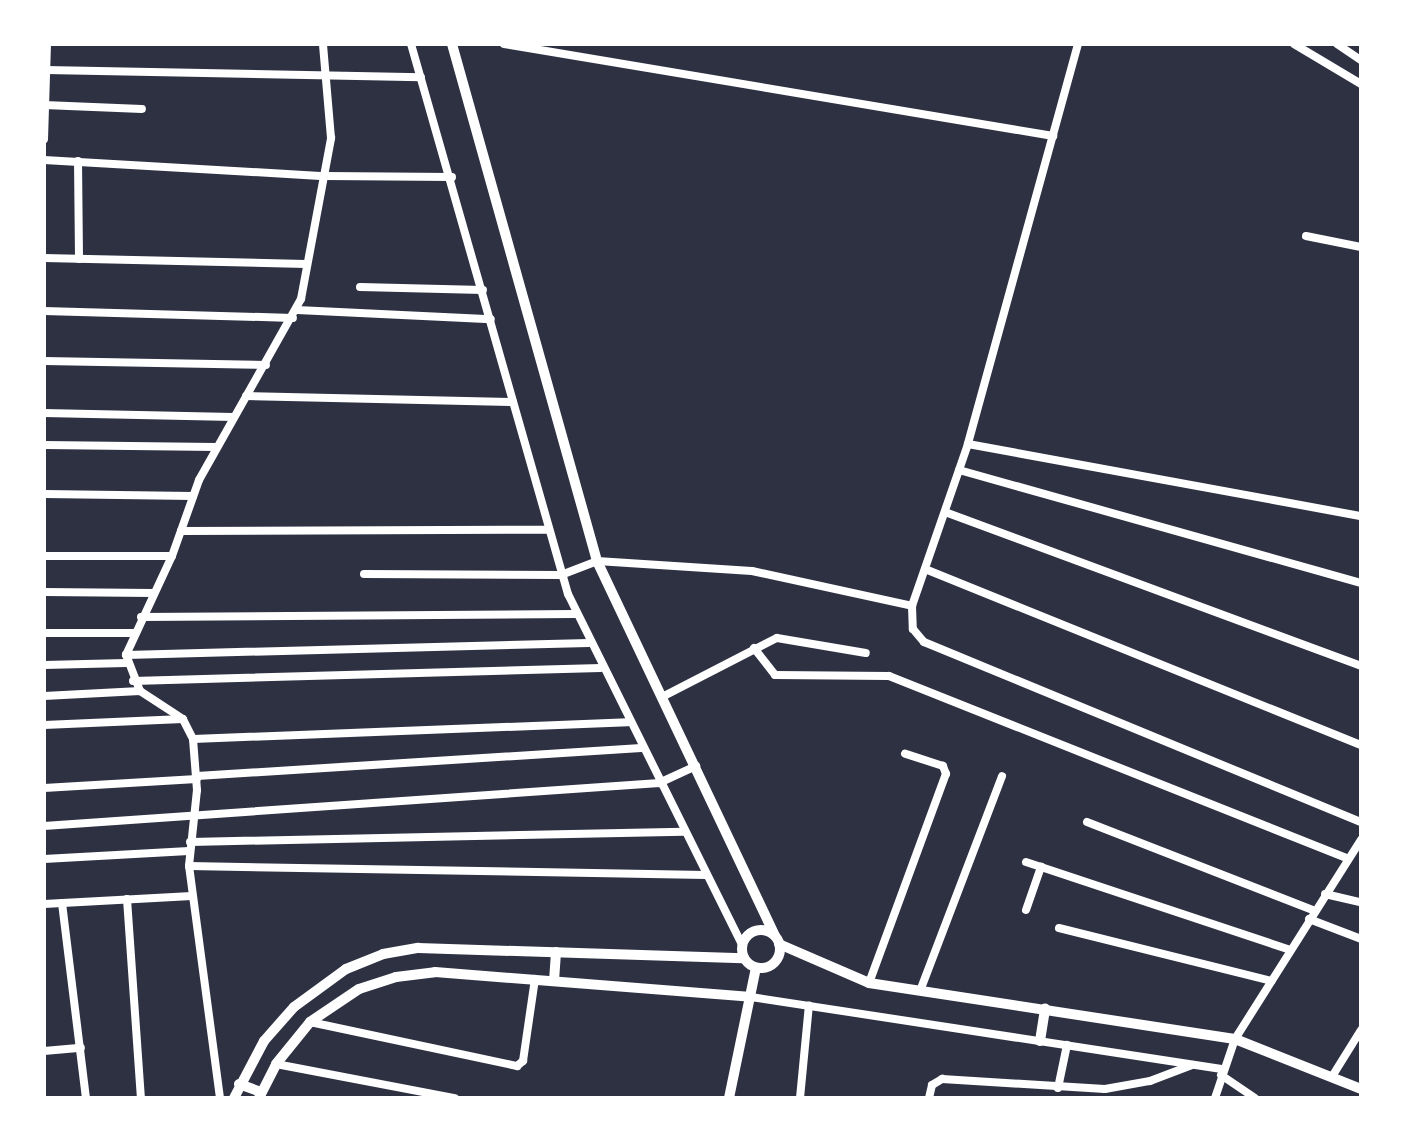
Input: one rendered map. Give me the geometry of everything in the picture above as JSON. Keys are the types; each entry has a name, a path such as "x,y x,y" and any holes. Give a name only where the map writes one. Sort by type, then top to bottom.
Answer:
{"street":[{"path":"44,139 47,44"},
{"path":"220,1098 189,866 197,777 193,739 183,719 140,691 133,681 126,659 133,633 172,556 193,496 216,447 295,314 332,129 323,44"},
{"path":"411,44 452,177 548,530 575,614 742,944 743,958"},
{"path":"452,44 597,561 777,940 777,960 756,968"},
{"path":"504,44 1053,136"},
{"path":"1078,44 968,444 912,606 912,621 924,642 1361,822"},
{"path":"1294,44 1361,84"},
{"path":"1311,55 1318,44"},
{"path":"1337,44 1361,60"},
{"path":"46,70 421,77"},
{"path":"44,105 142,109"},
{"path":"44,160 325,176 452,177"},
{"path":"78,161 79,259"},
{"path":"1306,236 1361,247"},
{"path":"44,258 306,264"},
{"path":"360,287 483,290"},
{"path":"44,311 491,319"},
{"path":"44,361 266,365"},
{"path":"246,396 513,402"},
{"path":"44,413 233,417"},
{"path":"968,444 1361,516"},
{"path":"44,445 216,447"},
{"path":"959,470 1361,583"},
{"path":"44,494 193,496"},
{"path":"945,512 1361,666"},
{"path":"181,531 548,530"},
{"path":"44,556 172,556"},
{"path":"364,574 561,575 597,561 752,571 912,606"},
{"path":"925,569 1361,745"},
{"path":"44,592 153,593"},
{"path":"141,617 575,614"},
{"path":"44,633 133,633"},
{"path":"662,697 754,648 785,638 866,653"},
{"path":"44,665 126,659 589,643"},
{"path":"754,648 775,675 889,676 1353,854"},
{"path":"133,681 601,668"},
{"path":"44,696 140,691"},
{"path":"44,725 183,719"},
{"path":"193,739 628,722"},
{"path":"44,788 641,748"},
{"path":"869,983 946,774 943,766 905,754"},
{"path":"44,826 659,783 696,766"},
{"path":"920,991 1002,776"},
{"path":"1087,822 1315,911"},
{"path":"44,859 190,846 684,832"},
{"path":"1215,1098 1235,1039 1361,840"},
{"path":"1026,862 1290,950"},
{"path":"189,866 706,875"},
{"path":"1026,910 1041,867"},
{"path":"1325,894 1361,902"},
{"path":"44,904 192,896"},
{"path":"127,899 141,1098"},
{"path":"62,903 86,1098"},
{"path":"1309,919 1361,939"},
{"path":"1059,928 1271,981"},
{"path":"742,944 754,931 869,983 1235,1039 1333,1075 1361,1089"},
{"path":"234,1098 239,1084 279,1022 324,983 363,962 418,948 743,958 756,968"},
{"path":"554,981 556,952"},
{"path":"729,1098 756,968"},
{"path":"239,1084 260,1095 276,1064 310,1022 350,994 396,977 435,972 751,997 1193,1064 1222,1072 1255,1098"},
{"path":"310,1022 517,1066 523,1061 535,979"},
{"path":"800,1098 809,1005"},
{"path":"1040,1041 1045,1008"},
{"path":"1333,1075 1361,1030"},
{"path":"1058,1088 1067,1045"},
{"path":"44,1051 81,1048"},
{"path":"276,1064 455,1098"},
{"path":"929,1098 932,1085 942,1079 1058,1088 1128,1086 1193,1064"}]}
